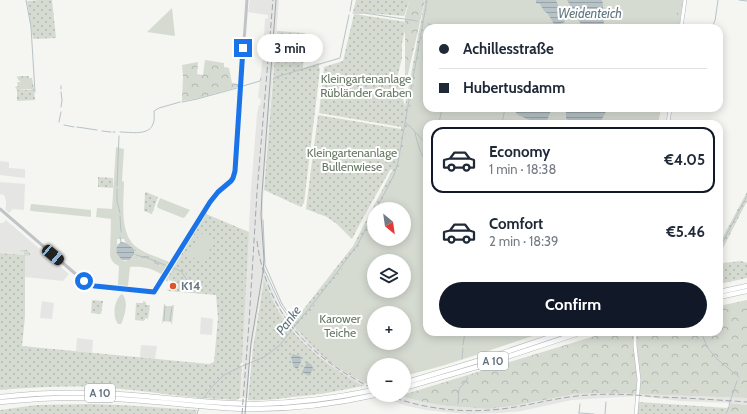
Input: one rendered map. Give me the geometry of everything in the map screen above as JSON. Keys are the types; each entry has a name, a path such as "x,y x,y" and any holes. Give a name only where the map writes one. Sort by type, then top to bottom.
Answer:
{"highway":[{"path":"723,291 747,286"},
{"path":"723,296 747,291"},
{"name":"A 10","path":"411,381 491,357 553,336"},
{"name":"A 10","path":"411,386 480,366 570,336"},
{"name":"A 10","path":"0,402 32,399 95,398 201,404 256,404 323,399 367,391"},
{"name":"A 10","path":"0,397 20,394 59,392 99,393 239,408 296,407 335,403 367,397"}],"main road":[{"path":"682,24 685,0"},
{"path":"635,336 639,380 636,414"}],"street":[{"path":"0,209 88,284 154,292 210,202 233,178 235,171 247,0"}],"shaded area":[{"path":"250,0 279,0 263,196 265,273 282,311 302,336 338,368 366,383 363,386 345,376 309,348 284,319 263,283 250,359 248,398 240,398 243,370 242,362 251,189 257,114 261,99 258,98 265,19 268,18 268,15 248,12"},
{"path":"0,161 9,162 9,168 25,169 25,178 0,175"},
{"path":"0,182 25,184 23,210 13,209 9,213 5,209 6,201 4,195 0,194"},
{"path":"6,220 69,274 63,281 25,277 24,255 0,253 0,223 3,223"},
{"path":"42,301 54,303 52,319 40,318"},
{"path":"201,317 213,319 212,335 200,334"},
{"path":"77,338 93,340 92,353 76,351"},
{"path":"141,345 157,346 155,359 140,357"},
{"path":"604,393 747,398 747,405 680,401 637,396 572,400 521,411 469,414 426,410 396,402 411,402 411,399 447,406 488,409 513,406 575,394"}],"green space":[{"path":"52,0 56,38 33,39 27,1"},
{"path":"356,0 410,0 404,16 353,12"},
{"path":"410,0 425,0 405,87 405,16"},
{"path":"425,0 435,0 428,24 423,24 423,112 427,112 427,120 423,120 423,139 406,202 376,202 393,169 390,170 372,202 367,202 367,211 352,239 337,224 327,217 306,209 318,115 401,129 401,127 319,113 324,67 343,61 354,14 407,22 402,43 402,58 398,74 399,79 403,84 405,96 403,99 405,106"},
{"name":"Karower Teiche","path":"428,0 679,0 676,24 424,24"},
{"path":"665,0 683,0 680,24 662,24"},
{"path":"172,8 175,36 147,32"},
{"name":"Karower Teiche","path":"423,30 423,112 660,112 659,120 423,120 423,336 533,336 411,374 411,358 367,358 367,384 337,365 323,354 301,332 296,330 358,248 367,230 367,246 411,246 411,202 381,202 399,166"},
{"path":"277,31 305,33 303,68 319,63 320,69 304,203 301,207 264,190"},
{"path":"205,60 224,63 224,67 229,68 232,83 238,84 238,87 199,98 182,101 182,65 198,62 197,74 203,75"},
{"path":"29,76 29,78 32,78 34,89 17,90 15,87 18,86 17,82 21,82 16,77"},
{"path":"34,89 35,100 17,101 17,90"},
{"path":"116,147 124,149 122,181 124,182 124,225 130,240 135,246 147,253 169,262 161,274 146,268 130,267 128,286 118,285 119,266 113,262 110,255 111,219 96,217 97,208 112,209","holes":["117,239 124,239 128,245 145,256 146,255 165,263 162,268 144,259 133,260 131,258 126,261 122,260 117,247"]},
{"path":"98,177 113,178 113,188 98,187"},
{"path":"146,192 158,197 152,214 144,211"},
{"path":"747,192 747,201 723,248 723,237"},
{"path":"160,198 190,210 183,218 158,208 157,206"},
{"path":"31,204 91,210 91,217 31,211"},
{"path":"206,214 249,232 242,362 240,365 242,367 240,398 236,400 202,398 201,400 200,398 144,391 82,387 41,387 0,390 0,253 24,255 24,252 20,250 27,250 30,253 30,255 25,256 25,317 22,346 209,364 214,362 218,318 216,295 168,291 167,289 170,290 177,286 176,282 173,283 169,280 166,282"},
{"path":"367,219 367,246 384,246 394,254 367,254 367,298 370,298 371,306 367,306 367,350 373,350 373,358 367,358 367,384 346,373 331,363 314,348 292,324 353,246"},
{"path":"201,233 215,241 202,263 187,254"},
{"path":"134,249 145,256 146,254 166,263 162,268 144,259 133,260 131,258 135,255"},
{"path":"741,261 747,263 747,278 723,283 723,263"},
{"path":"175,266 188,278 188,288 185,288 183,276 177,271 173,270"},
{"path":"264,280 281,314 300,339 330,365 363,386 270,400 248,400 253,347"},
{"path":"122,294 125,300 126,308 121,324 118,324 115,317 115,308 119,296"},
{"path":"92,300 103,301 101,314 91,313"},
{"path":"747,300 747,398 604,393 575,394 513,406 488,409 447,406 411,399 411,392 595,336 723,336 723,305"},
{"path":"143,301 146,302 146,305 150,305 148,319 145,318 143,321 135,320 136,303 143,303"},
{"path":"164,304 165,306 174,305 172,324 171,322 163,321 162,323"},
{"path":"639,402 727,408 725,414 637,414"},
{"path":"731,403 747,405 747,414 725,414"},
{"path":"89,404 197,410 196,414 0,414 0,410 36,405"}],"water":[{"path":"536,0 556,0 565,22 554,24 540,4 536,3"},
{"name":"Weidenteich","path":"567,0 602,0 604,24 581,24"},
{"path":"515,112 550,112 547,120 530,120 518,115"},
{"path":"566,112 606,112 602,120 567,120"},
{"path":"121,242 126,243 134,249 135,255 129,260 122,260 117,254 116,251 118,245"},
{"path":"293,354 300,356 301,359 300,365 296,369 293,365 291,357"},
{"path":"307,362 312,365 313,369 309,376 302,372"}],"waterway":[{"path":"26,0 31,27 35,92"},
{"path":"350,11 352,0"},
{"name":"Panke","path":"380,202 394,175 398,162 427,0"},
{"path":"714,24 718,0"},
{"path":"739,0 747,1"},
{"path":"353,13 364,13 417,21"},
{"path":"273,79 340,58 349,15"},
{"path":"243,86 260,81 261,78"},
{"path":"182,102 237,88"},
{"path":"61,92 61,107"},
{"path":"120,132 143,132 148,130 154,122 154,111 180,102"},
{"path":"59,122 61,112"},
{"path":"440,120 441,112"},
{"path":"503,120 504,112"},
{"path":"406,123 423,141"},
{"path":"64,125 74,127"},
{"path":"77,127 97,130"},
{"path":"102,131 111,132"},
{"path":"415,133 423,156"},
{"path":"117,186 119,136"},
{"path":"117,189 117,201 120,213"},
{"path":"723,241 747,196"},
{"path":"120,216 121,232"},
{"path":"263,220 265,265 282,304 297,323"},
{"name":"Panke","path":"202,400 224,375 264,357 279,346 358,244 367,227"},
{"path":"120,237 121,242"},
{"path":"136,255 165,265"},
{"path":"173,268 181,271 187,280 186,288"},
{"path":"264,269 281,306 294,324"},
{"path":"164,321 165,306"},
{"path":"170,321 172,307"},
{"path":"463,345 464,336"},
{"path":"703,336 707,347 717,359 739,377"},
{"path":"462,359 463,348"},
{"path":"458,404 459,389 467,380 467,377"},
{"path":"729,405 737,381"},
{"path":"605,414 606,402"},
{"path":"579,413 580,404"},
{"path":"726,414 729,407"},
{"name":"Panke","path":"197,414 199,408"},
{"path":"579,413 594,414"}],"tram line":[{"path":"245,414 251,343 264,259 261,215 276,0"}],"railway":[{"path":"242,414 257,192 273,0"},
{"path":"257,241 262,267 270,290 281,312 295,331 330,363 367,385"},
{"path":"409,402 447,409 478,411 509,408 570,397 599,394 624,394 747,402"}],"place":[{"name":"K14","path":"173,286"}],"route":[{"path":"84,281 95,286 154,292 210,202 218,192 231,181 235,171 243,48"}],"park label":[{"name":"Kleingartenanlage Rübländer Graben","path":"366,86"},
{"name":"Kleingartenanlage Bullenwiese","path":"352,160"}]}
